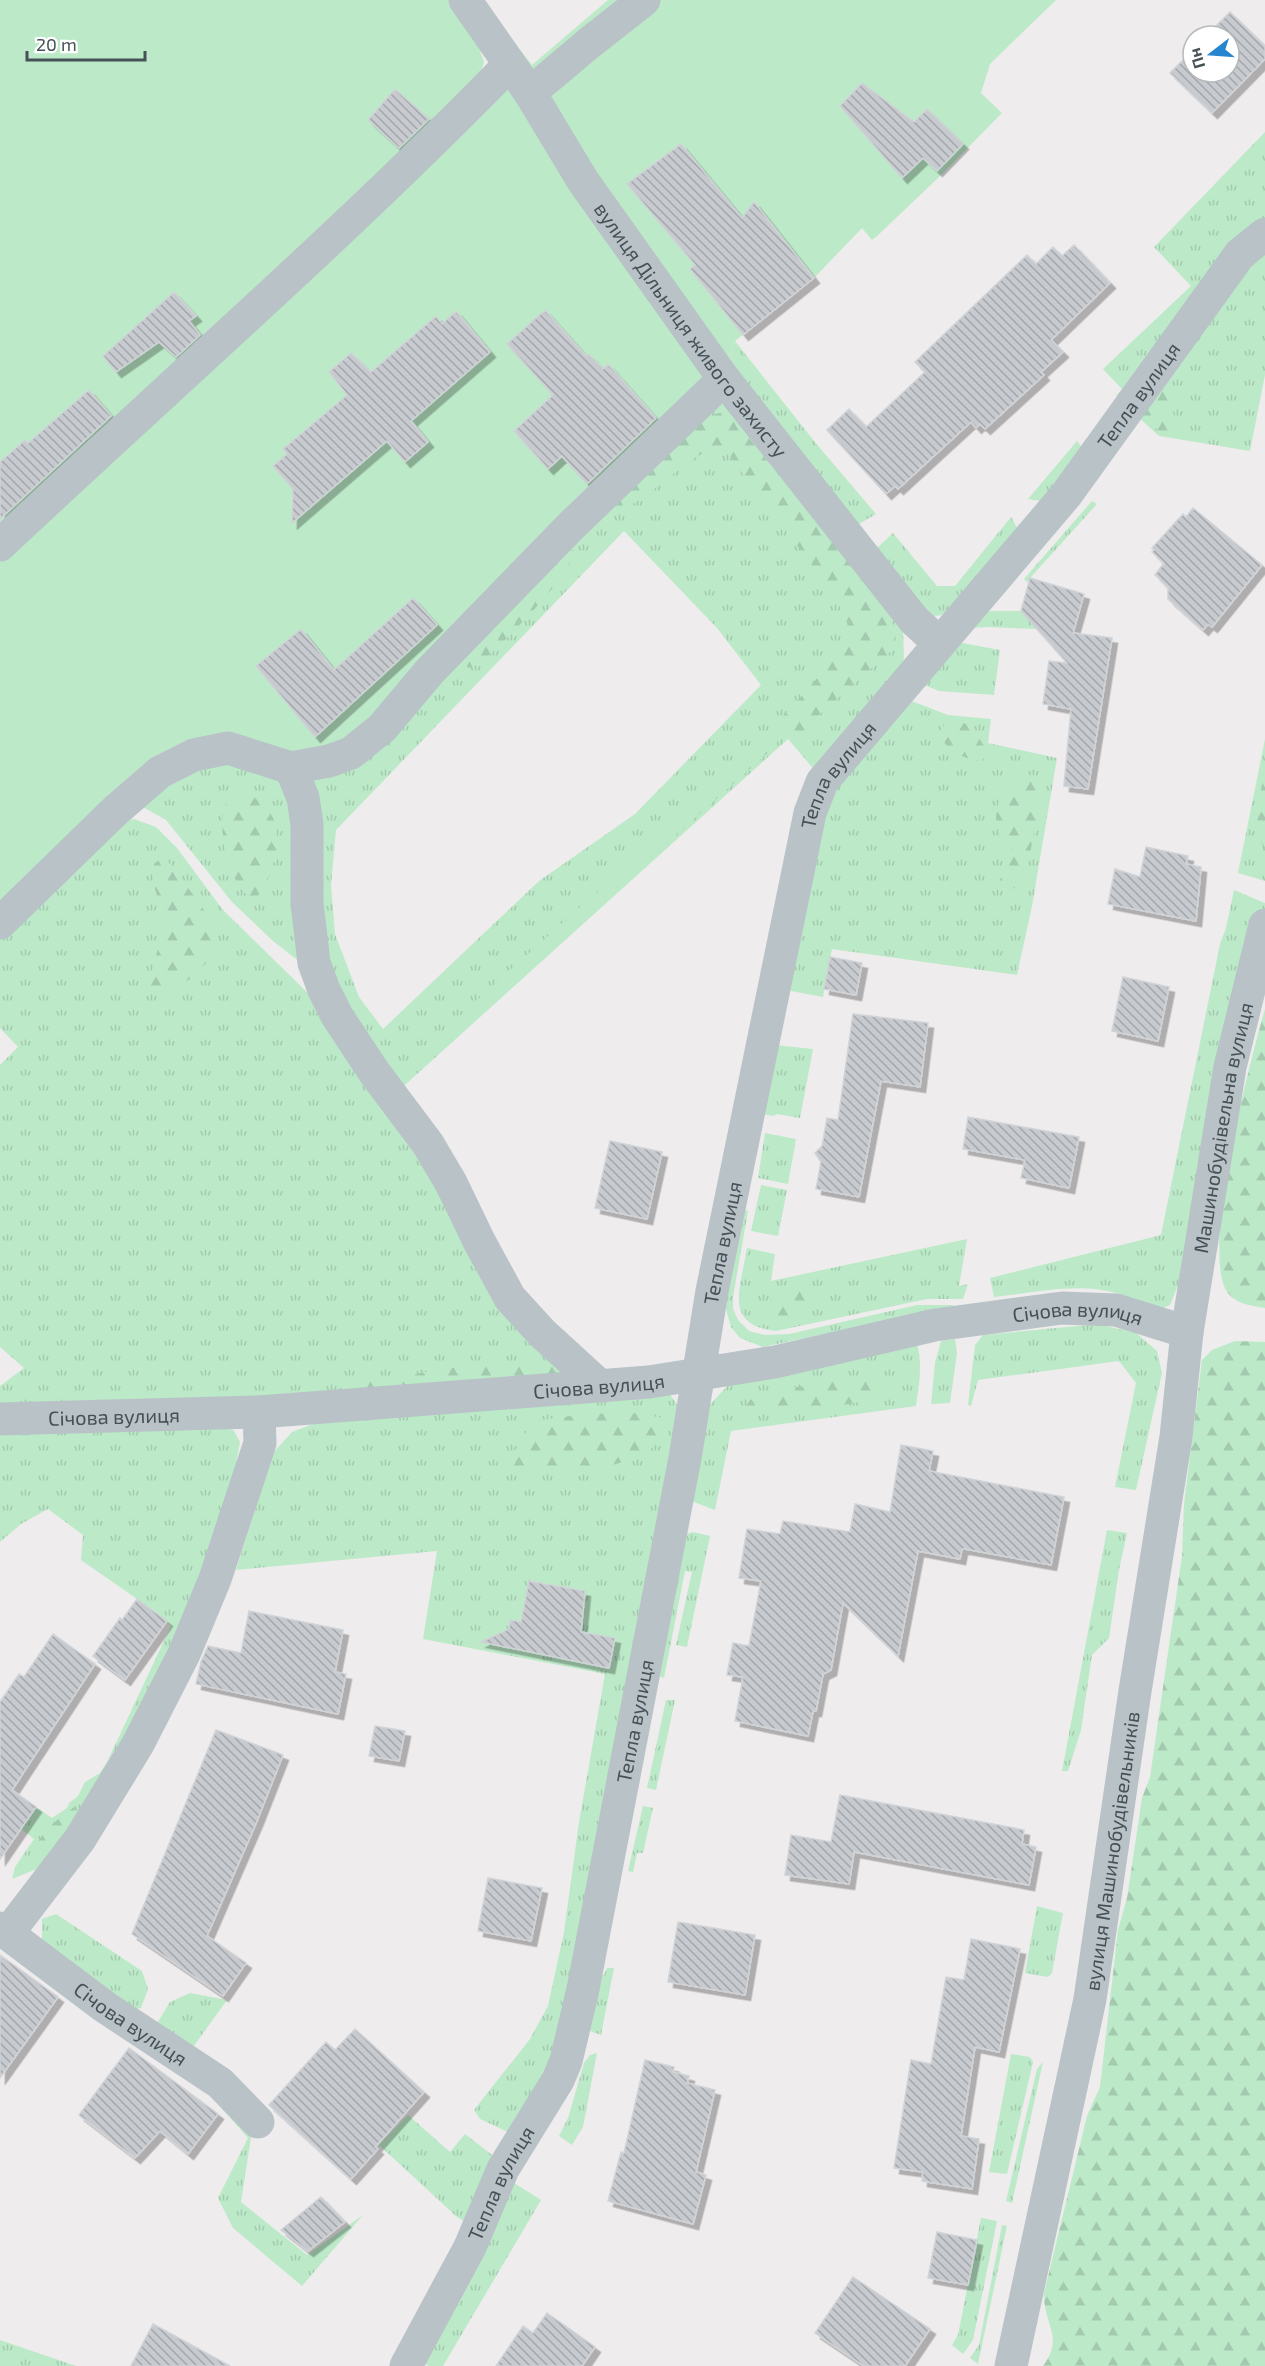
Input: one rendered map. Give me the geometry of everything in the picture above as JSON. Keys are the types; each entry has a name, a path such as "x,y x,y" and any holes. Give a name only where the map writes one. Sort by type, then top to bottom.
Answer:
{"street":[{"name":"вулиця Дільниця живого захисту","path":"465,0 530,93 584,181 724,379 914,620 939,643"},
{"path":"530,93 644,0"},
{"path":"0,545 124,428 329,242 509,65"},
{"name":"Тепла вулиця","path":"406,2366 470,2247 502,2169 558,2080 566,2061 583,1989 620,1802 700,1374 712,1291 810,813 822,782 1066,495 1240,254 1265,234"},
{"path":"0,923 115,811 160,771 194,754 228,748 291,768 329,761 351,753 382,728 430,671 571,526 724,379"},
{"path":"291,768 303,798 307,824 307,903 314,963 324,990 337,1016 374,1072 428,1144 451,1183 510,1298 542,1333 600,1386"},
{"name":"Машинобудівельна вулиця","path":"1187,1332 1230,1066 1265,925"},
{"name":"Січова вулиця","path":"0,1419 259,1412 649,1382 775,1362 935,1325 1062,1308 1116,1310 1187,1332"},
{"name":"вулиця Машинобудівельників","path":"1011,2366 1090,1999 1135,1691 1176,1437 1187,1332"},
{"path":"4,1930 80,1839 138,1744 184,1654 215,1579 260,1443 259,1412"},
{"name":"Січова вулиця","path":"4,1930 105,2007 220,2084 258,2122"}],"green space":[{"path":"0,0 452,0 476,40 484,62 478,81 0,538"},
{"path":"608,0 625,0 574,48 525,74 496,20 532,65"},
{"path":"659,0 1056,0 990,64 981,93 1002,113 877,236 872,240 862,228 814,278 735,341 730,360 549,110 551,97"},
{"path":"506,90 518,92 707,373 357,736 314,756 216,741 0,915 0,552"},
{"path":"1265,132 1265,221 1123,402 1116,396 1122,389 1103,369 1191,286 1154,247"},
{"path":"1265,249 1265,375 1250,451 1159,436 1136,415"},
{"path":"735,341 814,441 876,514 854,527 730,360"},
{"path":"1164,389 1173,392 1175,423 1189,432 1177,435 1164,433 1153,427 1145,418 1152,402"},
{"path":"726,401 903,629 904,659 895,681 818,774 788,739 396,1093 332,994 303,778 671,439","holes":["624,531 717,628 761,685 635,814 539,881 383,1029 359,997 335,934 331,885 336,830"]},
{"path":"727,411 865,582 891,620 896,632 895,644 890,652 812,721 800,736 781,733 775,730 776,726 836,656 845,642 848,627 845,615 827,585 732,459 723,451 710,450 697,456 635,503 620,511 606,514 708,416"},
{"path":"1077,441 1084,450 1042,501 1028,499"},
{"path":"1092,501 1097,504 1030,578 1029,583 1024,579"},
{"path":"1011,517 1018,529 957,602 942,615 926,617 876,556 878,547 893,533 937,586 955,586"},
{"path":"571,550 575,550 570,562 548,594 478,665 468,668 464,661 467,654"},
{"path":"985,611 1021,611 1037,629 970,628"},
{"path":"957,642 1000,650 994,695 939,691 922,684"},
{"path":"909,700 948,715 991,719 988,743 1057,758 1032,906 1017,975 832,949 823,997 786,990 826,807 844,777"},
{"path":"963,723 971,725 987,751 981,761 968,758 950,749 939,732 944,725"},
{"path":"774,738 778,741 772,749 448,1039 407,1072 410,1064 477,1000 748,757"},
{"path":"1265,739 1265,881 1238,873"},
{"path":"209,759 261,767 292,791 309,969 273,941 232,902 166,820 143,807 157,784"},
{"path":"1265,770 1265,849 1258,831 1258,821 1259,800"},
{"path":"1032,775 1040,778 1039,807 1026,874 1016,887 999,890 997,886 1013,852 999,833 996,823 998,804 1007,788 1014,782"},
{"path":"244,791 265,807 274,820 276,828 274,861 266,883 255,899 245,893 236,880 224,844 225,808 232,796"},
{"path":"134,819 156,827 177,848 223,910 322,1007 573,1373 465,1389 0,1408 0,1386 24,1368 0,1347 0,1065 18,1047 0,1028 0,933 121,821"},
{"path":"159,860 167,861 174,868 216,927 219,942 200,970 172,989 151,986 150,981 164,923 154,885 154,864"},
{"path":"1234,890 1265,903 1265,909 1184,1270 1170,1305 1157,1311 1116,1293 1077,1288 994,1297 990,1278 1161,1235 1220,944"},
{"path":"1265,1009 1265,1308 1240,1302 1228,1293 1221,1272 1220,1239 1230,1155"},
{"path":"775,1045 813,1049 800,1118 762,1114"},
{"path":"765,1133 796,1139 788,1184 758,1178"},
{"path":"761,1185 787,1190 778,1236 751,1231"},
{"path":"743,1210 748,1211 733,1297 733,1309 738,1320 749,1331 765,1335 789,1334 917,1305 955,1306 763,1347 740,1338 731,1327 724,1302"},
{"path":"967,1239 959,1286 968,1284 963,1299 927,1299 776,1331 759,1327 748,1321 742,1312 739,1290 747,1248 775,1254 771,1281"},
{"path":"826,1285 830,1287 826,1293 803,1312 785,1318 777,1316 772,1310 770,1303 772,1296 780,1290 789,1287"},
{"path":"1098,1324 1136,1333 1157,1351 1162,1373 1136,1490 1115,1487 1136,1383 1119,1361 978,1380 971,1406 968,1405 975,1345 983,1335"},
{"path":"955,1339 957,1353 950,1403 931,1404 935,1363 941,1341"},
{"path":"1235,1341 1265,1342 1265,2366 1043,2366 1049,2356 1053,2338 1044,2293 1087,2116 1100,2087 1118,1930 1127,1898 1142,1798 1150,1777 1182,1556 1184,1504 1202,1360 1212,1350"},
{"path":"917,1344 920,1367 916,1406 731,1431 715,1510 686,1499 706,1409 729,1384"},
{"path":"532,1363 550,1365 563,1376 336,1391 353,1381 392,1379 445,1368"},
{"path":"866,1375 887,1381 882,1395 868,1400 816,1409 748,1412 744,1409 750,1400 781,1390"},
{"path":"669,1393 680,1409 552,2066 512,2134 480,2119 474,2110 530,2039 548,2006 564,1932 579,1822 605,1674 423,1639 437,1551 236,1570 273,1453 292,1432 326,1419"},
{"path":"638,1413 662,1418 662,1436 649,1450 626,1461 566,1472 512,1469 497,1462 515,1450 530,1426 540,1420 586,1414"},
{"path":"219,1423 234,1431 240,1442 235,1470 192,1604 122,1757 39,1868 12,1879 15,1867 34,1839 21,1829 36,1807 52,1818 67,1808 69,1803 78,1796 85,1782 100,1773 171,1626 81,1560 83,1535 48,1509 21,1524 0,1542 0,1427"},
{"path":"1107,1530 1127,1533 1109,1638 1092,1655 1081,1730 1068,1771 1062,1771"},
{"path":"693,1532 710,1536 687,1647 676,1645 692,1572 685,1571 664,1678 654,1674 679,1536"},
{"path":"666,1700 675,1700 656,1790 647,1788"},
{"path":"643,1806 653,1808 643,1853 637,1853 633,1872 628,1871"},
{"path":"74,1807 70,1825 60,1843 45,1857 29,1862 31,1851 44,1833 40,1815 55,1822"},
{"path":"1037,1906 1063,1913 1052,1973 1048,1977 1025,1973"},
{"path":"56,1914 142,1971 148,1989 141,2008 129,2011 42,1940 42,1919"},
{"path":"607,1968 614,1968 601,2035 587,2030 599,1974 604,1975"},
{"path":"190,1993 227,2000 191,2050 156,2025 170,2002"},
{"path":"597,2053 583,2127 572,2145 559,2136 568,2118 584,2063 590,2055"},
{"path":"1011,2054 1030,2057 1033,2062 1007,2174 989,2172"},
{"path":"1043,2062 1012,2203 1006,2201 1037,2069"},
{"path":"216,2102 252,2131 241,2202 307,2255 363,2215 302,2286 233,2228 218,2198 248,2138"},
{"path":"408,2115 450,2152 465,2134 496,2158 467,2223 457,2217 379,2145"},
{"path":"511,2181 541,2200 443,2366 428,2366 422,2360"},
{"path":"981,2218 997,2221 973,2340 963,2354 952,2345 958,2335"},
{"path":"1002,2225 1007,2226 978,2364 970,2358 979,2345"},
{"path":"0,2340 76,2366 0,2366"}],"building":[{"path":"1230,12 1265,46 1265,59 1241,83 1241,24 1218,24"},
{"path":"1181,62 1181,83 1170,73"},
{"path":"862,83 914,122 927,109 963,144 937,171 923,158 902,178 840,106"},
{"path":"1182,84 1240,84 1212,113"},
{"path":"395,89 429,119 399,148 368,120"},
{"path":"681,144 742,218 754,202 814,278 743,335 690,269 695,265 627,184"},
{"path":"1074,245 1110,283 1051,340 1063,352 1041,372 1044,375 985,429 980,424 976,428 971,422 898,489 895,486 886,494 827,430 849,409 866,427 925,372 915,362 1027,255 1036,264 1053,247 1062,256"},
{"path":"174,292 196,316 189,321 200,335 176,357 159,342 116,372 103,356"},
{"path":"545,310 586,356 588,354 603,369 608,364 656,418 587,484 562,456 548,469 514,431 553,395 507,344"},
{"path":"456,311 490,352 411,421 428,442 405,462 387,441 292,523 293,489 273,466 287,454 283,449 347,395 329,372 351,353 371,372 436,316 442,324"},
{"path":"89,390 111,416 0,519 0,462 25,440 28,443"},
{"path":"1193,508 1262,565 1212,627 1208,624 1203,630 1168,599 1168,587 1155,575 1164,563 1152,552 1154,550 1152,548 1183,514 1186,517"},
{"path":"1030,578 1084,594 1073,633 1112,638 1088,789 1064,786 1071,709 1043,704 1049,661 1067,663 1021,611"},
{"path":"413,598 437,625 315,737 256,666 301,629 334,670"},
{"path":"1146,847 1188,856 1186,864 1201,867 1196,921 1108,904 1115,869 1140,877"},
{"path":"830,957 862,963 856,995 824,989"},
{"path":"1123,977 1169,987 1158,1041 1112,1031"},
{"path":"853,1014 928,1023 920,1087 881,1081 859,1197 816,1189 821,1162 815,1153 822,1146 827,1118 838,1120"},
{"path":"968,1117 1079,1137 1069,1188 1021,1178 1025,1160 963,1149"},
{"path":"610,1141 662,1152 647,1219 595,1208"},
{"path":"901,1445 933,1451 929,1471 1064,1497 1051,1565 965,1549 962,1549 960,1559 918,1551 898,1656 843,1603 831,1670 823,1674 816,1711 813,1711 808,1736 735,1721 743,1677 727,1675 733,1643 749,1646 761,1581 739,1578 747,1529 780,1534 783,1521 850,1532 855,1504 890,1512"},
{"path":"529,1581 585,1591 581,1632 615,1638 609,1668 481,1642 509,1629 510,1620 521,1622"},
{"path":"137,1599 167,1621 125,1680 93,1656 120,1618 122,1620"},
{"path":"249,1611 343,1630 335,1672 346,1674 338,1714 196,1684 201,1662 208,1646 241,1653"},
{"path":"53,1634 95,1664 12,1790 36,1807 0,1859 0,1702 19,1674 24,1677"},
{"path":"375,1726 405,1731 399,1761 369,1756"},
{"path":"216,1730 283,1755 207,1936 246,1963 223,1996 132,1934"},
{"path":"840,1795 1024,1830 1022,1844 1036,1847 1029,1885 854,1852 849,1884 785,1875 791,1835 831,1842"},
{"path":"488,1878 542,1888 531,1941 478,1931"},
{"path":"678,1922 755,1935 745,1995 668,1982"},
{"path":"971,1939 1020,1949 999,2052 975,2047 961,2136 979,2139 972,2189 922,2181 923,2172 894,2168 911,2060 931,2064 946,1977 964,1980"},
{"path":"0,1955 58,1997 0,2078"},
{"path":"355,2029 424,2092 375,2147 378,2149 351,2179 269,2105 326,2042 335,2050"},
{"path":"129,2048 218,2114 188,2154 160,2131 135,2158 79,2115"},
{"path":"645,2060 674,2067 673,2072 689,2076 687,2083 715,2090 696,2172 706,2175 693,2224 608,2201 621,2152 624,2153"},
{"path":"321,2197 345,2222 308,2251 281,2230"},
{"path":"937,2232 977,2240 968,2285 928,2278"},
{"path":"853,2277 930,2329 905,2366 864,2366 815,2333"},
{"path":"547,2313 595,2347 582,2366 496,2366 523,2326 533,2333"},
{"path":"153,2324 230,2366 131,2366"}]}
